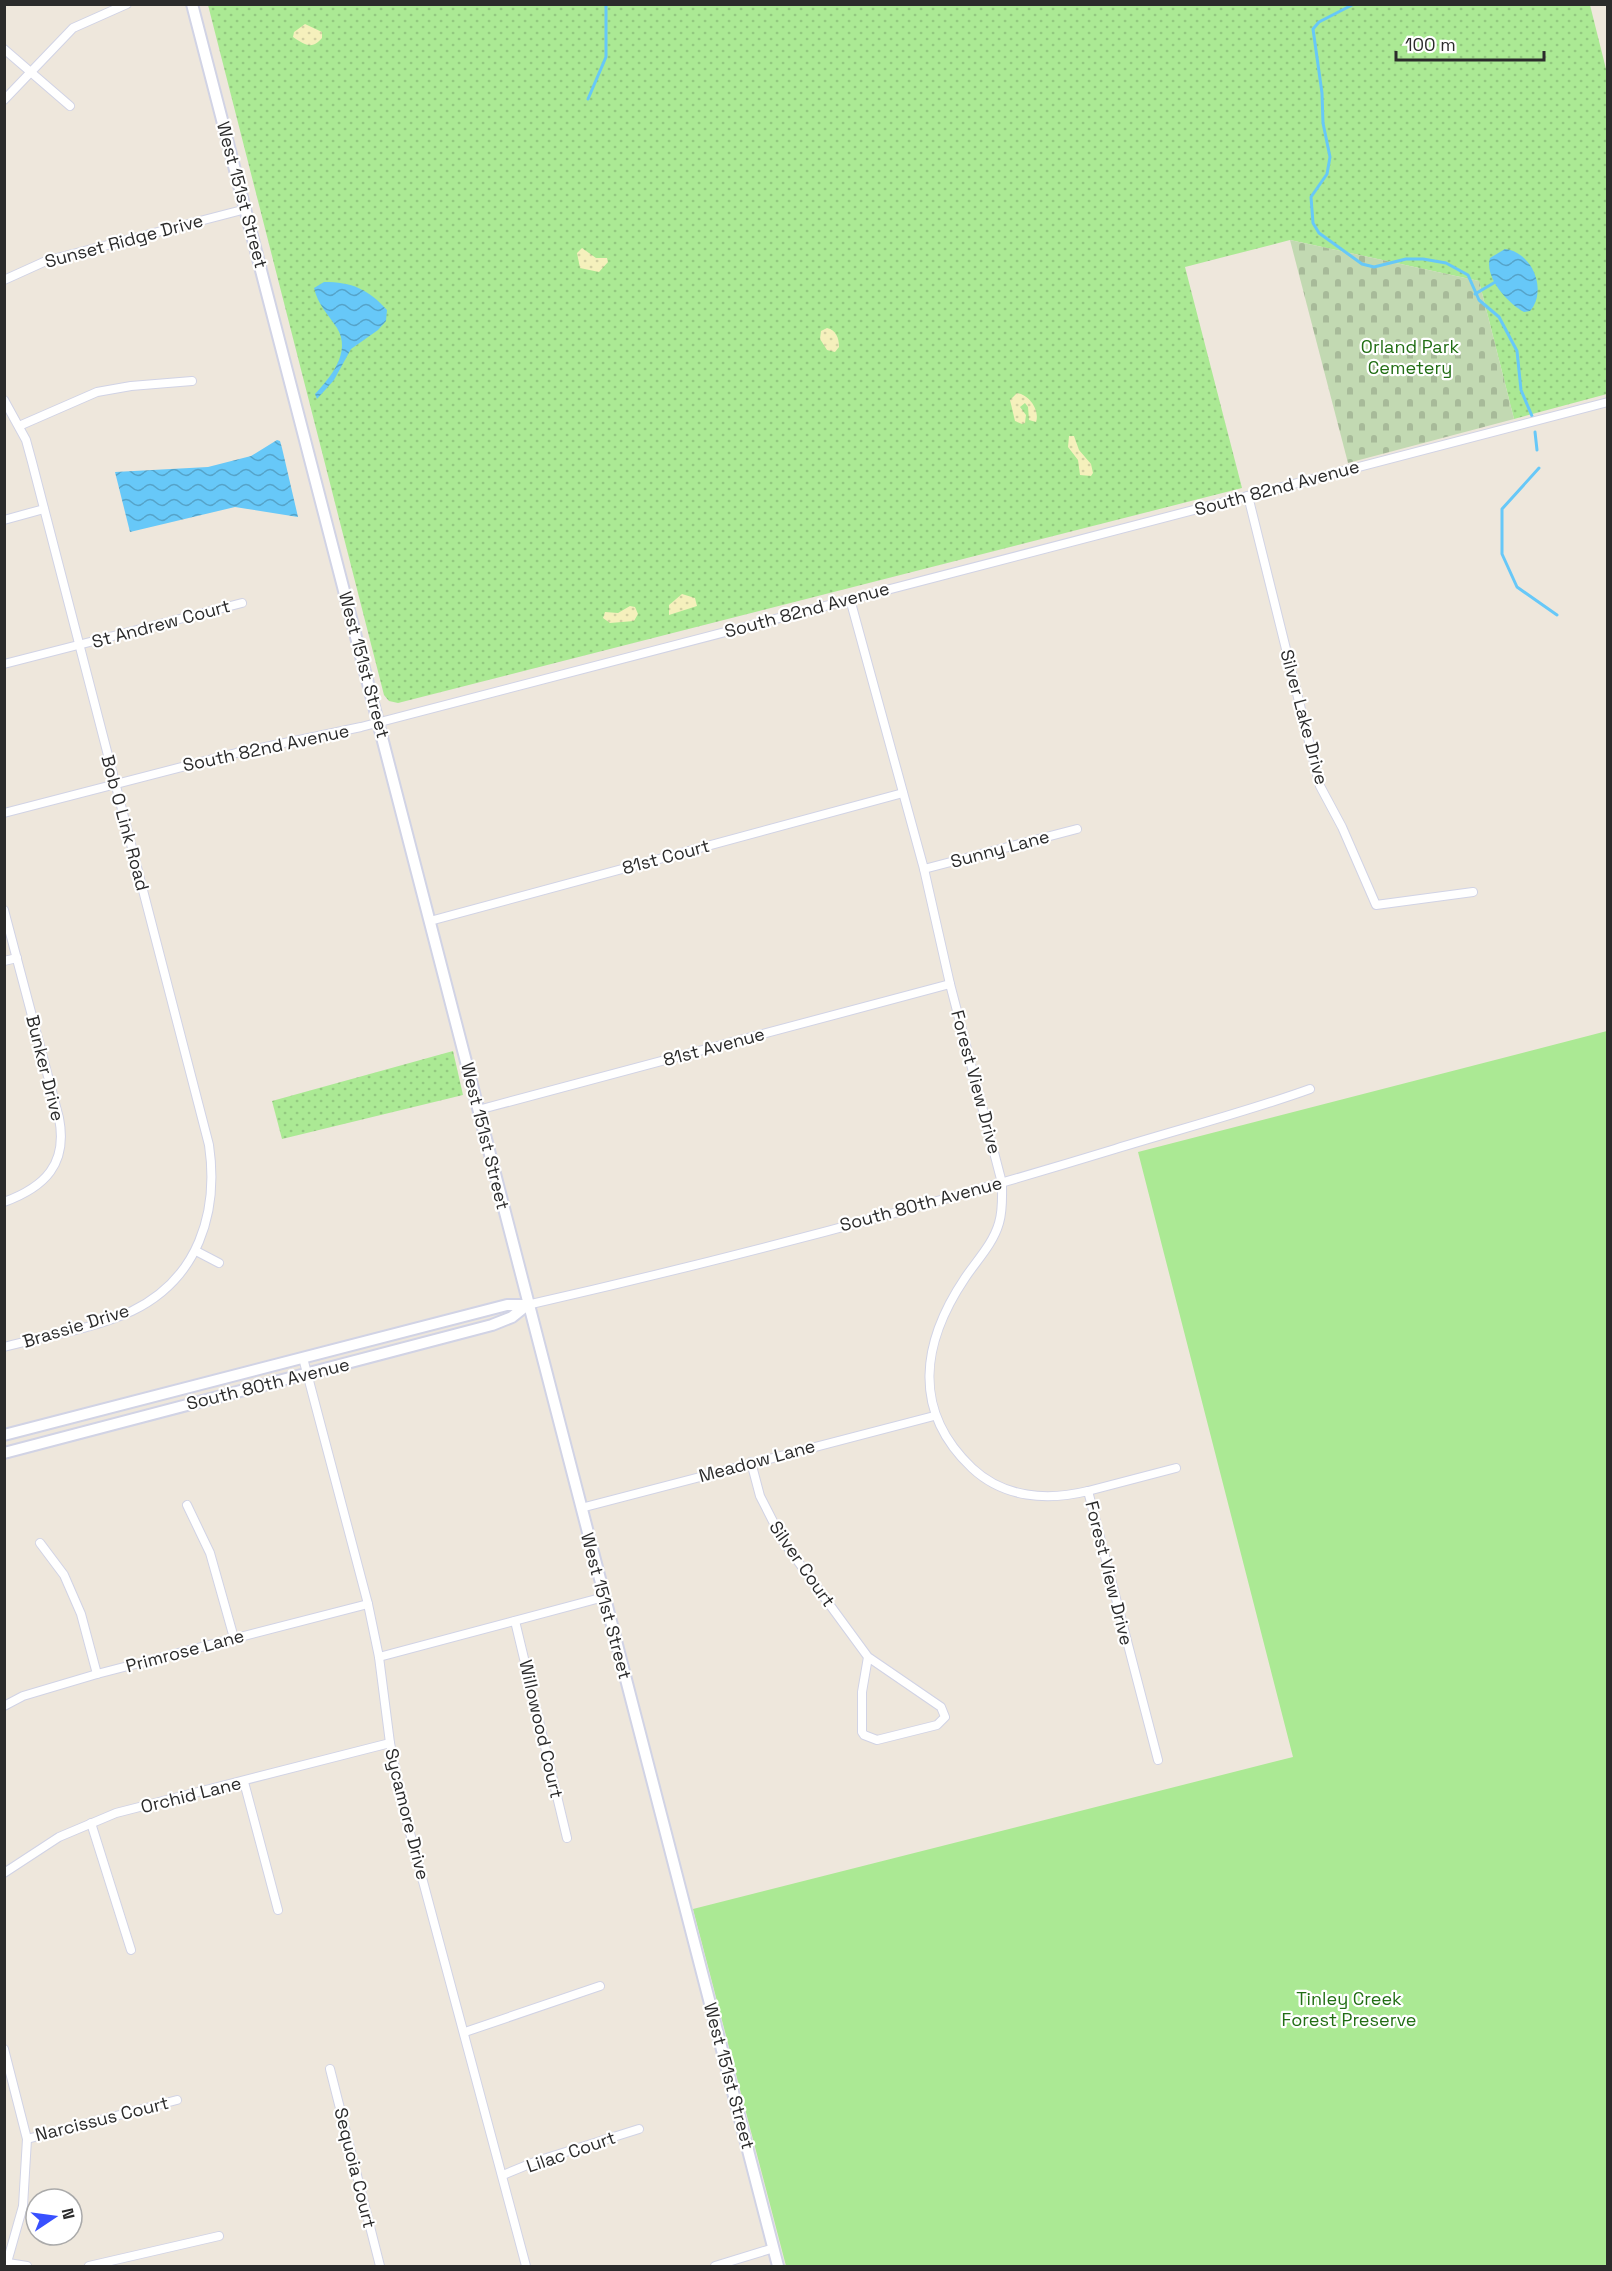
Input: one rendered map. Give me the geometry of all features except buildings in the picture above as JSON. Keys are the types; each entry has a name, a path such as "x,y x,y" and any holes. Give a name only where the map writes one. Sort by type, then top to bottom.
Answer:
{"street":[{"path":"4,100 30,70 73,28 127,4"},
{"name":"West 151st Street","path":"192,4 430,921 527,1305 778,2266"},
{"path":"4,49 70,106"},
{"name":"Sunset Ridge Drive","path":"4,280 46,261 246,209"},
{"path":"19,426 97,392 131,386 192,381"},
{"name":"Bob O Link Road","path":"4,400 26,440 208,1145 213,1173 212,1201 196,1251"},
{"name":"South 82nd Avenue","path":"4,813 236,753 360,728 378,721 1608,402"},
{"name":"Silver Lake Drive","path":"1248,496 1320,786 1342,827 1376,905 1473,892"},
{"path":"4,520 44,509"},
{"name":"Forest View Drive","path":"850,599 924,869 950,984 1002,1183 1003,1207 991,1243 965,1279 938,1327 929,1374 934,1416 964,1460 995,1486 1039,1497 1088,1491 1158,1760"},
{"name":"St Andrew Court","path":"4,664 242,603"},
{"name":"81st Court","path":"430,921 903,793"},
{"name":"Sunny Lane","path":"924,869 1077,829"},
{"name":"Bunker Drive","path":"4,910 59,1118 61,1140 60,1153 53,1169 41,1183 28,1193 4,1202"},
{"path":"4,961 17,958"},
{"name":"81st Avenue","path":"478,1110 950,984"},
{"name":"South 80th Avenue","path":"4,1435 507,1305 527,1305 644,1278 1002,1183 1238,1114 1310,1089"},
{"path":"196,1251 219,1263"},
{"name":"Brassie Drive","path":"4,1347 106,1321 134,1310 160,1292 180,1272 196,1251"},
{"name":"South 80th Avenue","path":"4,1453 492,1325 512,1317 527,1305"},
{"name":"Sycamore Drive","path":"303,1358 368,1604 379,1657 390,1743 402,1803 526,2266"},
{"name":"Meadow Lane","path":"581,1508 934,1416"},
{"name":"Silver Court","path":"751,1462 760,1496 783,1541 868,1657 941,1707 945,1718 937,1725 877,1740 864,1736 862,1692 868,1657"},
{"path":"1088,1491 1176,1468"},
{"path":"188,1505 210,1553 234,1638"},
{"path":"40,1543 64,1575 81,1614 97,1674"},
{"path":"379,1657 604,1597"},
{"name":"Primrose Lane","path":"4,1706 23,1696 97,1674 368,1604"},
{"name":"Willowood Court","path":"515,1621 567,1838"},
{"name":"Orchid Lane","path":"4,1873 40,1848 116,1813 390,1743"},
{"path":"244,1782 278,1910"},
{"path":"90,1823 131,1950"},
{"path":"465,2032 600,1986"},
{"path":"4,2049 27,2139 23,2206 7,2265 27,2266"},
{"name":"Sequoia Court","path":"330,2069 380,2266"},
{"name":"Narcissus Court","path":"27,2139 177,2100"},
{"name":"Lilac Court","path":"503,2175 537,2161 639,2129"},
{"path":"89,2266 219,2236"},
{"path":"715,2266 774,2248"}],"green space":[{"path":"208,5 1590,5 1608,77 1607,394 1514,419 1479,281 1290,240 1185,267 1242,488 398,703 389,701 384,695"},
{"name":"Orland Park Cemetery","path":"1290,240 1479,281 1514,419 1348,463"},
{"name":"Tinley Creek Forest Preserve","path":"1607,1031 1607,2266 786,2266 693,1909 1293,1757 1138,1152"},
{"path":"453,1051 463,1095 282,1139 272,1101"}],"sand":[{"path":"305,24 322,32 322,38 315,44 308,45 293,37 294,32"},
{"path":"582,248 596,258 607,258 608,262 599,272 580,268 577,253"},
{"path":"827,328 833,331 838,338 839,347 835,352 827,350 820,339 821,331"},
{"path":"1017,393 1022,394 1033,404 1037,413 1036,422 1029,420 1028,407 1025,403 1020,407 1026,415 1025,423 1015,421 1010,400"},
{"path":"1069,436 1074,436 1079,450 1091,464 1093,473 1091,476 1080,475 1078,460 1068,447"},
{"path":"682,594 695,598 697,606 669,615 669,605"},
{"path":"630,606 635,607 638,614 634,621 610,623 603,618 605,612 618,613"}],"water":[{"path":"1505,249 1523,257 1530,264 1534,273 1537,293 1530,311 1524,312 1511,303 1494,281 1489,265 1490,258"},
{"path":"324,282 343,283 359,288 387,310 386,321 378,330 351,349 334,380 317,399 315,394 333,372 341,355 342,346 337,328 321,304 314,288"},
{"path":"277,440 280,441 282,448 298,517 235,507 130,532 115,472 208,467 251,456"}],"waterway":[{"path":"588,99 606,57 606,4"},
{"path":"1354,4 1319,22 1313,29 1322,93 1323,123 1330,157 1327,174 1311,197 1313,223 1319,233 1362,264 1374,267 1406,259 1423,259 1446,263 1468,275 1479,300 1499,317 1517,351 1521,390 1532,416"},
{"path":"1475,294 1497,281"},
{"path":"1535,432 1537,450"},
{"path":"1539,468 1502,509 1502,554 1517,587 1557,615"}]}
